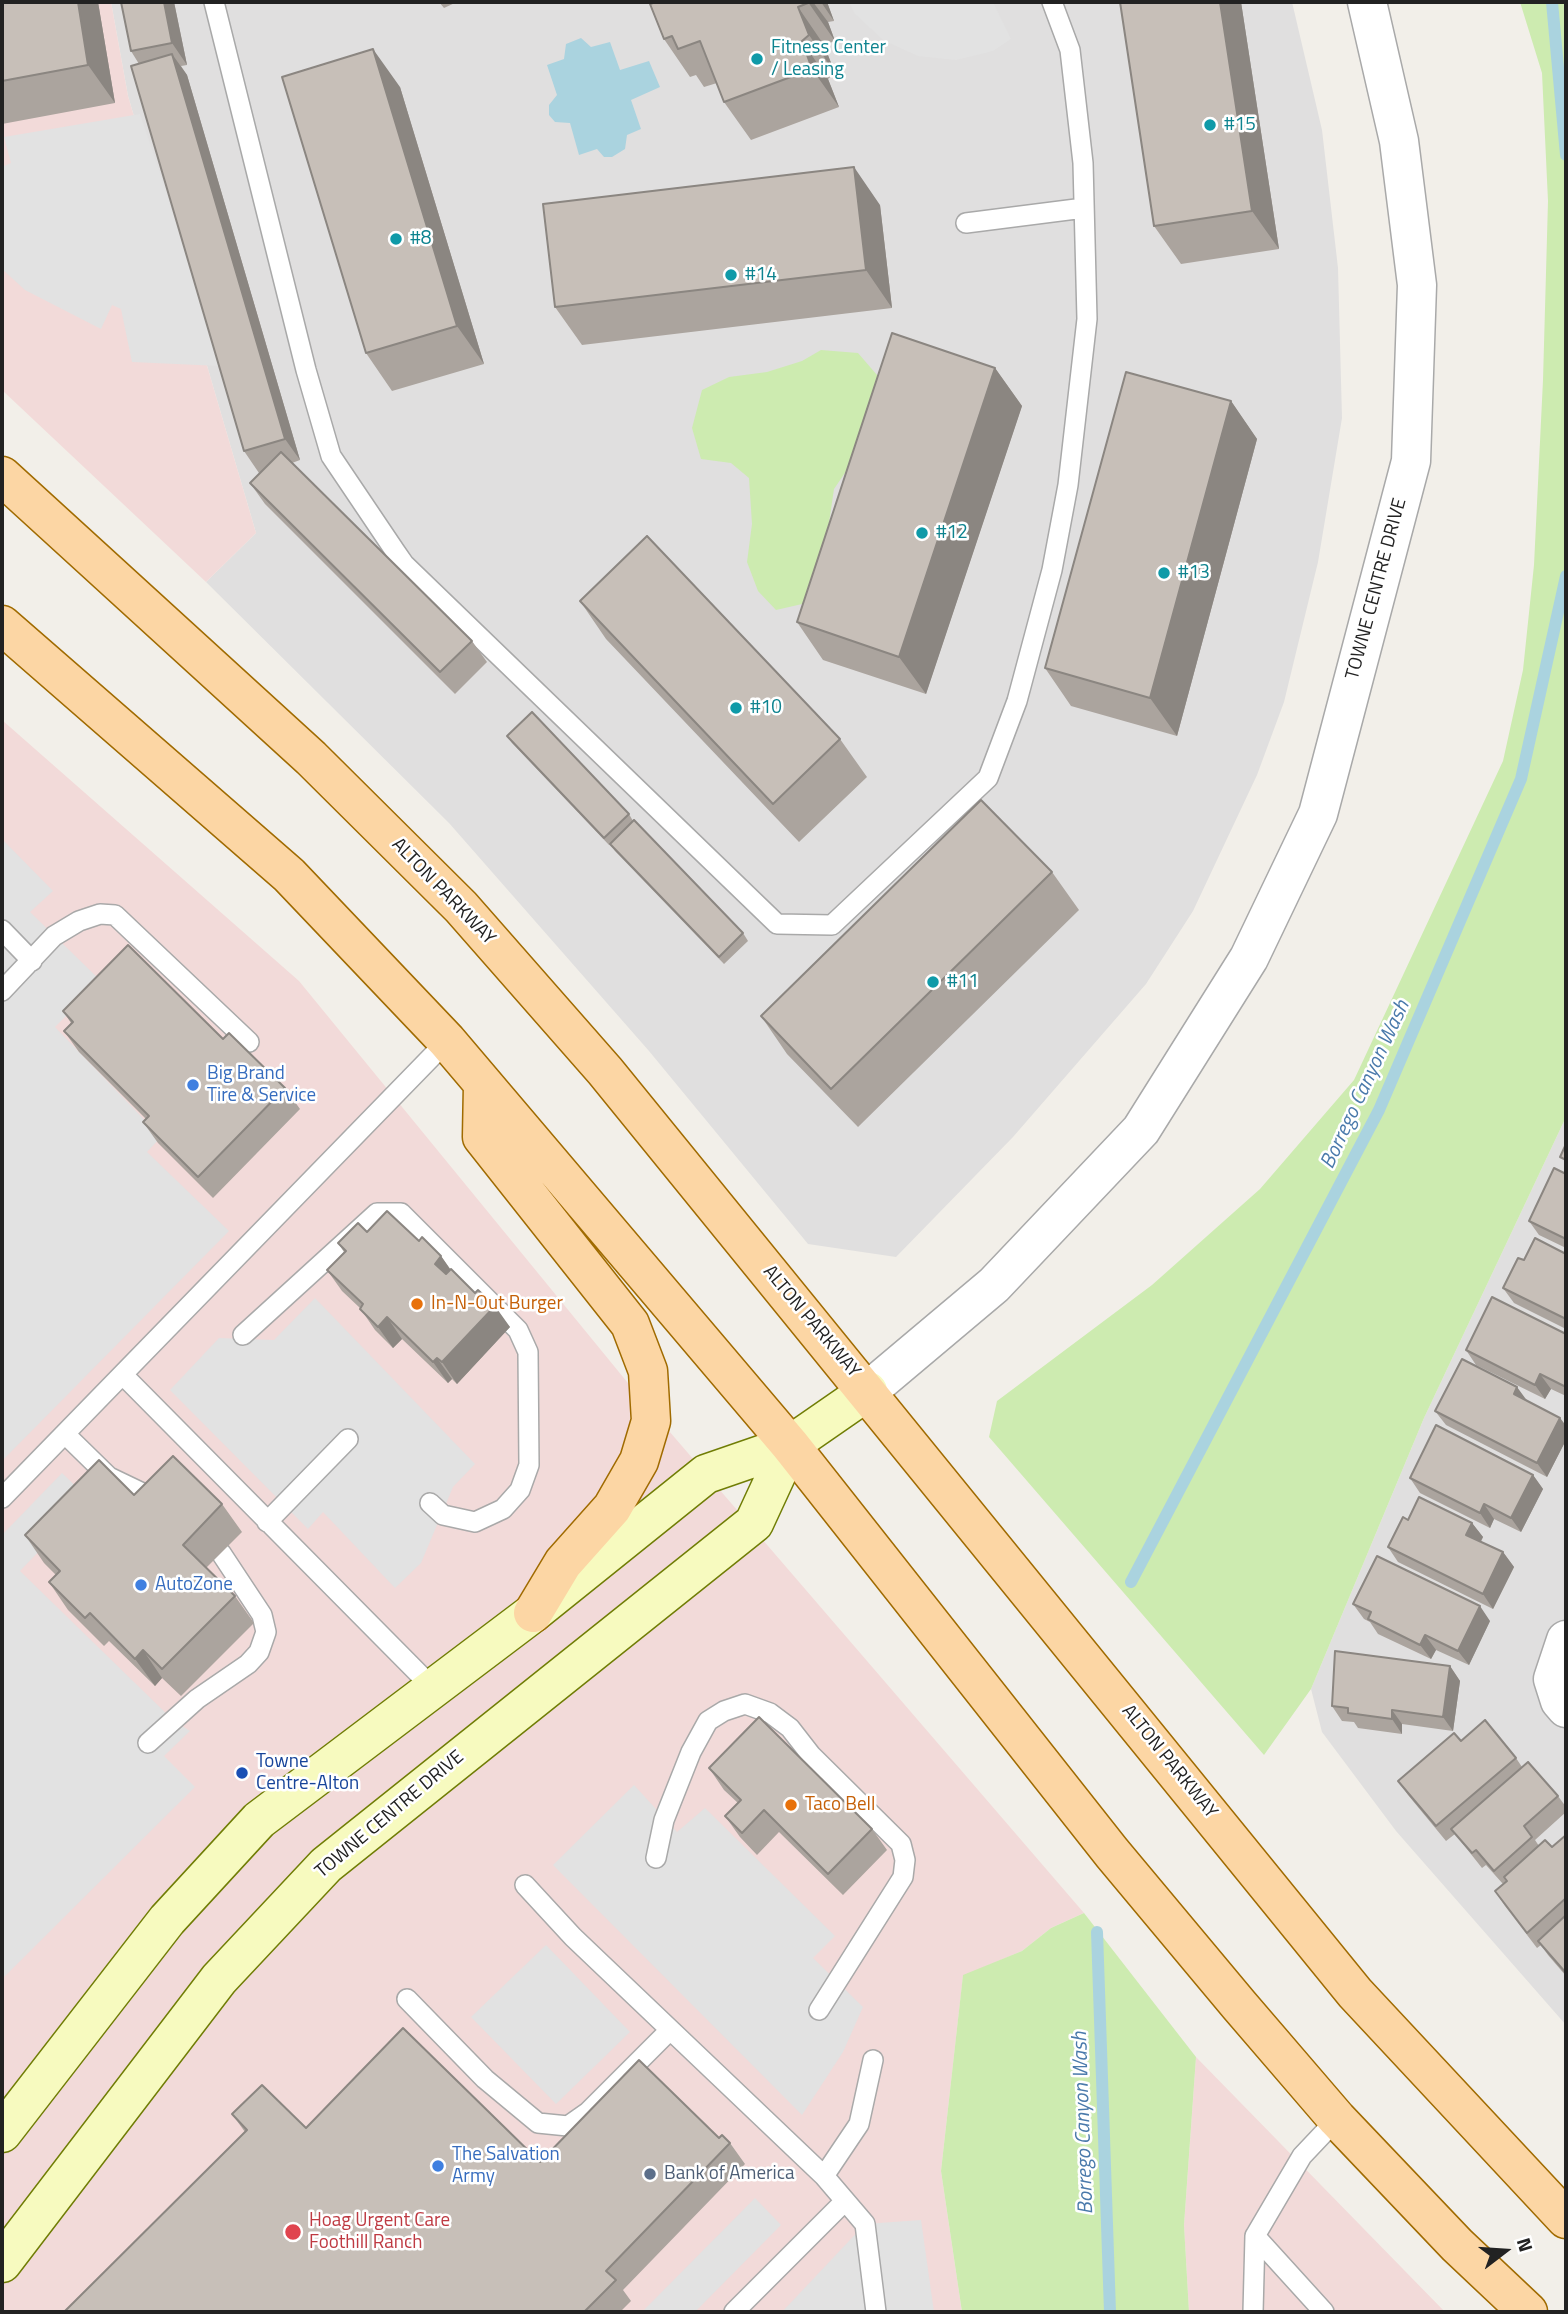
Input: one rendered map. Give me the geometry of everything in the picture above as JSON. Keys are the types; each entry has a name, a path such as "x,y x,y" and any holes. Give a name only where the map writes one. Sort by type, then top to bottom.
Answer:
{"main road":[{"name":"ALTON PARKWAY","path":"2,476 311,758 461,907 605,1071 1356,1993 1536,2190 1566,2219"},
{"path":"2,625 289,875 447,1041 790,1445 1112,1853 1337,2119 1457,2245 1528,2312"},
{"path":"483,1085 482,1137 630,1324 648,1371 651,1421 639,1461 612,1508 563,1563 533,1613"},
{"path":"2,2133 167,1920 260,1820 533,1613 706,1474 790,1445 868,1391"},
{"name":"TOWNE CENTRE DRIVE","path":"2,2263 219,1979 326,1865 754,1523 790,1445"}],"street":[{"name":"TOWNE CENTRE DRIVE","path":"868,1391 995,1285 1141,1130 1250,958 1318,814 1411,461 1417,285 1399,141 1367,2"},
{"path":"1560,1694 1566,1640"}],"lane":[{"path":"214,2 306,370 331,456 404,564 776,924 832,925 988,778 1017,701 1049,583 1068,485 1087,319 1083,163 1070,50 1052,2"},
{"path":"966,222 1084,208"},
{"path":"2,991 54,936 79,921 100,914 115,915 249,1042"},
{"path":"2,930 32,961"},
{"path":"2,1499 447,1041"},
{"path":"243,1335 377,1213 401,1213 518,1330 528,1352 528,1465 520,1490 503,1509 475,1522 443,1515 430,1503"},
{"path":"123,1375 434,1689"},
{"path":"65,1434 108,1477 170,1506"},
{"path":"267,1522 348,1439"},
{"path":"148,1743 197,1699 248,1664 259,1652 266,1632 262,1615 221,1553"},
{"path":"656,1858 664,1820 691,1752 708,1721 724,1711 745,1704 770,1713 790,1728 811,1755 901,1844 905,1860 903,1877 819,2010"},
{"path":"525,1885 573,1937 824,2176 865,2224 876,2312"},
{"path":"407,1999 485,2079 538,2123 568,2126 588,2112 670,2030"},
{"path":"824,2176 859,2124 873,2060"},
{"path":"1253,2312 1255,2236 1302,2156 1337,2119"},
{"path":"734,2312 845,2201"},
{"path":"1255,2236 1324,2312"}],"shaded area":[{"path":"2,2 111,2 128,96 256,533 206,582 2,390"},
{"path":"111,2 1292,2 1322,130 1338,268 1342,418 1318,562 1284,702 1257,775 1193,911 1146,984 1013,1137 896,1257 808,1244 649,1051 449,823 206,582 256,533 128,96"},
{"path":"849,2 993,2 1011,39 993,51 956,60 918,56 883,40 855,14"},
{"path":"140,114 220,366 132,362 121,309 112,305 101,329 25,290 2,269 2,167 11,163 4,137"},
{"path":"2,720 299,981 632,1388 1084,1913 1051,1928 1022,1951 963,1976 941,2171 962,2312 2,2312"},
{"path":"2,839 53,891 30,912 101,981 55,1027 161,1137 147,1152 229,1231 2,1461"},
{"path":"1566,1117 1566,2025 1396,1831 1322,1732 1311,1689 1424,1418"},
{"path":"315,1298 475,1464 453,1487 421,1563 395,1588 323,1512 308,1529 170,1390 219,1338 274,1340"},
{"path":"62,1473 89,1499 20,1571 174,1721 190,1731 164,1756 195,1787 2,1979 2,1535"},
{"path":"634,1785 677,1832 705,1808 835,1936 813,1958 863,2007 843,2052 802,2115 553,1865"},
{"path":"546,1945 630,2032 556,2104 471,2017"},
{"path":"1196,2057 1445,2312 1189,2312 1184,2225"},
{"path":"755,2198 781,2225 695,2312 642,2312"},
{"path":"921,2220 934,2312 782,2312 865,2224"}],"green space":[{"path":"1520,2 1566,2 1566,1117 1424,1418 1311,1689 1264,1755 989,1437 997,1401 1152,1285 1260,1189 1354,1080 1503,761 1523,670 1534,565 1548,201 1542,73"},
{"path":"821,350 858,353 877,375 878,398 868,439 834,489 822,570 811,602 776,610 758,591 747,562 752,524 749,478 731,463 701,459 692,428 702,390 729,377 767,372 802,361"},
{"path":"1084,1913 1196,2057 1184,2225 1189,2312 962,2312 941,2171 963,1975 1022,1951 1051,1928"}],"water":[{"path":"581,38 591,47 610,42 620,70 649,61 660,87 631,100 641,129 627,135 625,149 612,157 604,157 597,149 579,155 570,123 555,122 549,115 549,105 557,95 547,65 564,59 566,44"}],"building":[{"path":"2,2 78,2 88,65 2,81"},
{"path":"121,2 164,2 172,43 131,51"},
{"path":"808,2 798,7 809,35 802,41 812,69 724,102 700,41 678,49 672,36 664,39 650,4"},
{"name":"#15","path":"1120,2 1220,2 1252,211 1154,226"},
{"name":"#8","path":"373,49 457,326 366,353 282,77"},
{"path":"172,54 285,439 244,451 131,66"},
{"path":"854,167 866,270 555,307 543,204"},
{"path":"892,333 995,368 899,657 797,622"},
{"name":"#13","path":"1126,372 1231,401 1150,698 1045,668"},
{"path":"281,452 472,641 440,672 250,483"},
{"name":"#10","path":"647,536 840,739 773,804 580,601"},
{"path":"532,712 629,814 604,838 507,736"},
{"path":"981,800 1052,872 831,1089 761,1016"},
{"path":"634,820 743,933 719,957 610,844"},
{"name":"Big Brand Tire & Service","path":"128,945 223,1039 229,1033 285,1088 198,1177 143,1122 149,1116 64,1031 73,1022 63,1011"},
{"path":"1566,1144 1566,1160 1560,1157"},
{"path":"1554,1168 1566,1174 1566,1239 1529,1221"},
{"name":"In-N-Out Burger","path":"387,1211 419,1241 422,1237 441,1256 435,1264 446,1274 451,1269 475,1293 478,1290 495,1306 442,1362 437,1358 433,1362 387,1317 378,1327 360,1309 363,1304 327,1270 346,1251 338,1243 358,1223 367,1232"},
{"path":"1535,1238 1566,1254 1566,1319 1503,1288 1518,1258 1524,1260"},
{"path":"1492,1297 1566,1334 1566,1387 1540,1374 1535,1385 1466,1350"},
{"path":"1462,1359 1517,1387 1514,1394 1560,1418 1537,1463 1435,1411"},
{"path":"1436,1425 1533,1475 1511,1518 1484,1504 1480,1513 1410,1478"},
{"name":"AutoZone","path":"173,1456 222,1504 183,1545 235,1596 162,1669 143,1650 135,1659 90,1613 85,1618 49,1582 60,1571 25,1535 99,1460 134,1495"},
{"path":"1419,1497 1472,1523 1466,1535 1503,1552 1483,1594 1388,1547 1403,1517 1408,1520"},
{"path":"1377,1556 1480,1606 1458,1651 1425,1635 1420,1645 1368,1619 1371,1612 1353,1604"},
{"path":"1335,1651 1450,1666 1443,1717 1392,1710 1392,1719 1348,1713 1348,1708 1332,1706"},
{"name":"Taco Bell","path":"759,1717 872,1829 828,1874 764,1810 742,1833 725,1816 741,1800 709,1768"},
{"path":"1485,1720 1516,1758 1436,1826 1398,1781 1454,1733 1461,1741"},
{"path":"1528,1762 1558,1796 1524,1826 1532,1837 1494,1871 1476,1850 1472,1853 1451,1829"},
{"path":"1566,1835 1566,1898 1527,1933 1495,1891 1507,1881 1504,1877 1545,1840 1552,1847"},
{"path":"1566,1915 1566,1973 1538,1941"},
{"path":"403,2028 540,2162 639,2060 719,2138 722,2135 730,2143 606,2271 616,2280 584,2312 64,2312 247,2130 232,2114 262,2085 306,2128"}],"waterway":[{"name":"Borrego Canyon Wash","path":"1552,2 1566,155"},
{"name":"Borrego Canyon Wash","path":"1131,1582 1379,1110 1521,779 1566,576"},
{"name":"Borrego Canyon Wash","path":"1097,1932 1110,2312"}],"place":[{"name":"Fitness Center / Leasing","path":"757,59"},
{"name":"#15","path":"1210,125"},
{"name":"#8","path":"396,239"},
{"name":"#14","path":"731,275"},
{"name":"#12","path":"922,533"},
{"name":"#13","path":"1164,573"},
{"name":"#10","path":"736,708"},
{"name":"#11","path":"933,982"},
{"name":"Big Brand Tire & Service","path":"193,1085"},
{"name":"In-N-Out Burger","path":"417,1304"},
{"name":"AutoZone","path":"141,1585"},
{"name":"Towne Centre-Alton","path":"242,1773"},
{"name":"Taco Bell","path":"791,1805"},
{"name":"The Salvation Army","path":"438,2166"},
{"name":"Bank of America","path":"650,2174"},
{"name":"Hoag Urgent Care Foothill Ranch","path":"293,2232"}]}
